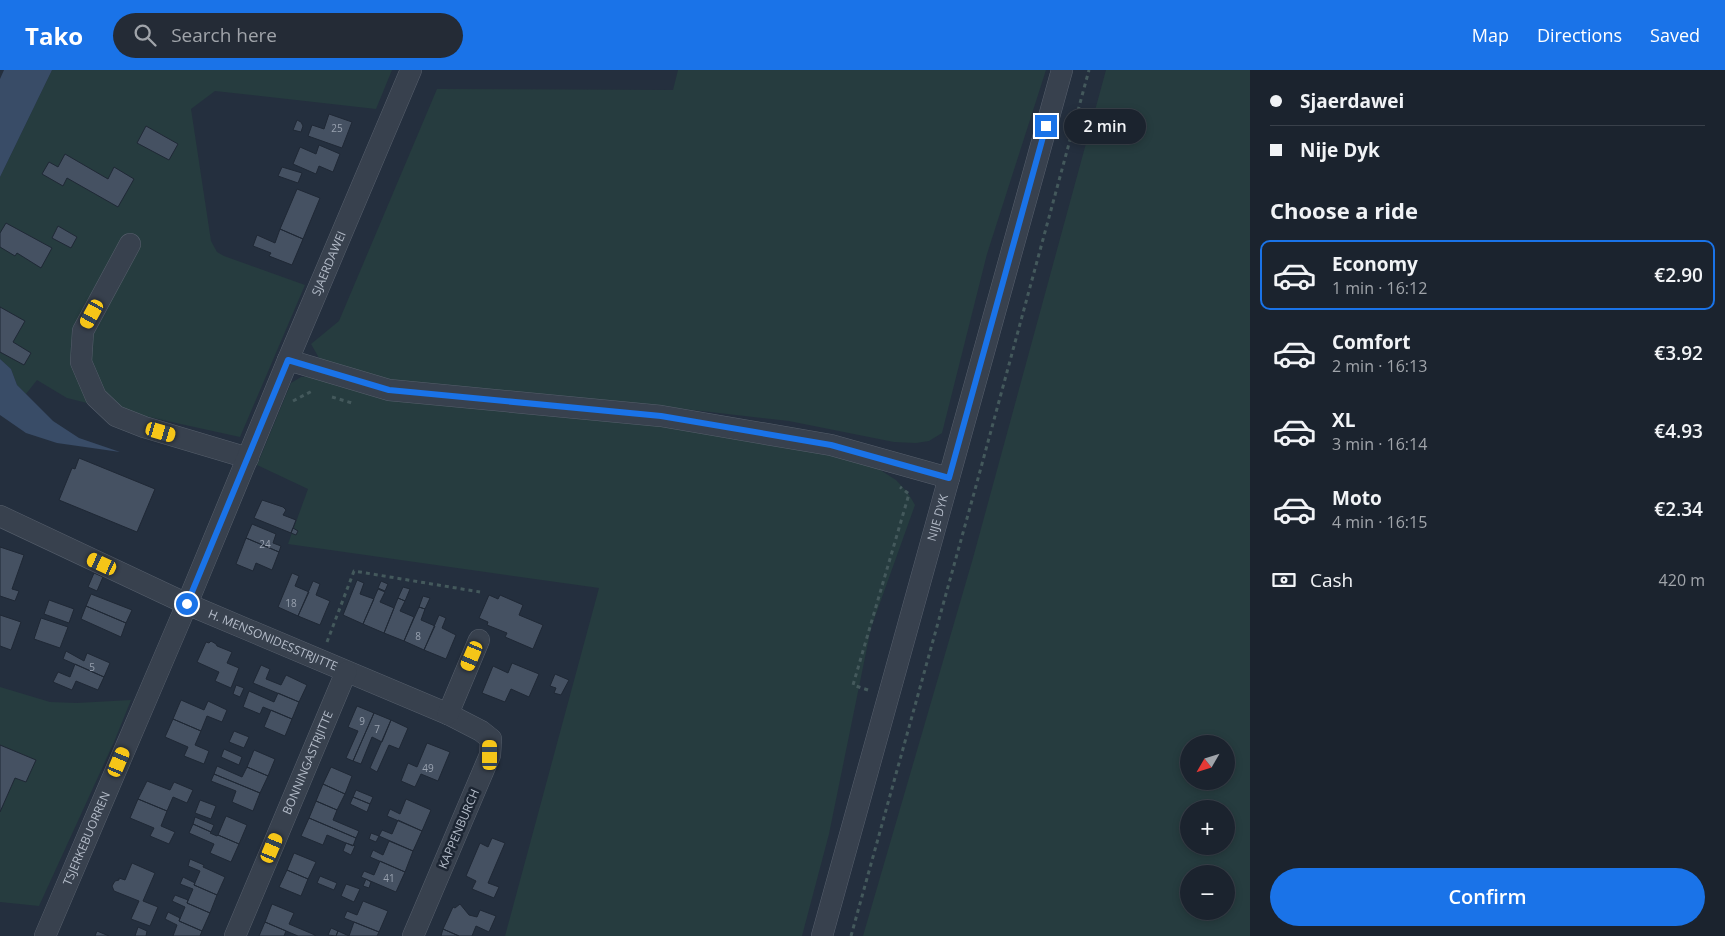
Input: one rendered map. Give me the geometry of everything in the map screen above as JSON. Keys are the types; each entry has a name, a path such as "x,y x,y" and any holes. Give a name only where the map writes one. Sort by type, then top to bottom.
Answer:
{"street":[{"name":"SJAERDAWEI","path":"187,604 411,70"},
{"name":"NIJE DYK","path":"822,936 1062,70"},
{"path":"130,244 83,331 81,362 96,397 116,416 144,427 248,458"},
{"path":"288,360 389,390 661,416 831,445 949,478"},
{"name":"H. MENSONIDESSTRJITTE","path":"0,516 187,604 448,714"},
{"name":"TSJERKEBUORREN","path":"45,936 187,604"},
{"path":"448,714 479,640"},
{"name":"BONNINGASTRJITTE","path":"235,936 346,672"},
{"name":"KAPPENBURCH","path":"413,936 490,755 491,739 481,731 448,714"}],"path":[{"path":"851,936 1089,70"},
{"path":"1045,210 1051,211"},
{"path":"292,402 314,390 318,392"},
{"path":"325,395 358,404"},
{"path":"868,690 854,686 909,494 894,483"},
{"path":"319,661 354,571 480,592"}],"green space":[{"path":"52,70 392,70 376,109 215,91 191,109 211,241 217,252 305,285 240,437 67,398 37,380 26,394 17,385 11,369 0,359 0,177"},
{"path":"678,70 1046,70 987,254 942,433 929,441 916,443 894,442 789,421 615,401 412,383 355,373 332,366 319,358 311,344 339,321 437,89 673,90"},
{"path":"1106,70 1250,70 1250,936 863,936 973,558"},
{"path":"315,376 337,386 386,398 716,431 831,449 877,468 896,480 908,493 915,505 871,628 829,834 802,936 505,936 599,588 288,544 308,489 257,465 291,383 301,377"},
{"path":"0,687 50,702 77,703 131,700 114,742 39,906 0,902"}],"water":[{"path":"4,70 52,70 0,177 0,79"},
{"path":"0,359 11,369 17,385 53,421 79,438 120,452 57,443 26,433 0,415"}],"building":[{"path":"329,114 352,122 342,148 308,136 312,125 324,129"},
{"path":"297,120 303,126 301,132 293,130"},
{"path":"146,126 178,144 169,160 137,143"},
{"path":"319,145 340,154 333,172 319,166 316,174 293,164 300,147 316,154"},
{"path":"65,154 108,179 114,167 134,179 118,207 67,178 63,186 42,174 49,162 58,167"},
{"path":"282,167 302,173 298,183 278,176"},
{"path":"297,189 320,198 303,239 280,229"},
{"path":"6,223 52,248 41,268 17,253 15,256 0,247 0,233"},
{"path":"58,226 77,237 71,248 52,238"},
{"path":"280,229 303,239 292,265 269,256 271,253 253,246 257,235 275,243"},
{"path":"0,307 25,321 13,342 31,353 24,365 0,352"},
{"path":"79,458 155,489 137,532 59,500 72,468 75,469"},
{"path":"262,500 283,507 286,510 283,515 296,520 291,533 254,518"},
{"path":"252,524 276,534 273,543 281,546 279,552 246,538"},
{"path":"293,528 298,531 296,535 291,533"},
{"path":"246,538 279,552 272,570 256,563 253,571 236,564"},
{"path":"0,547 24,555 12,589 19,591 15,601 0,596"},
{"path":"94,573 103,577 97,591 88,587"},
{"path":"292,573 299,576 295,586 309,592 298,616 278,607"},
{"path":"357,580 364,583 360,594 374,599 363,624 343,615"},
{"path":"313,581 320,584 316,595 330,601 320,625 298,616"},
{"path":"381,581 388,584 385,591 378,588"},
{"path":"403,587 410,589 405,601 398,598"},
{"path":"378,589 385,592 380,602 394,608 384,633 363,624"},
{"path":"91,594 132,610 126,623 86,606"},
{"path":"489,595 498,599 500,595 523,605 519,615 543,625 533,649 505,637 507,633 487,625 488,622 479,618"},
{"path":"423,596 430,598 425,609 419,607"},
{"path":"398,598 405,601 400,611 414,617 404,641 384,633"},
{"path":"49,600 74,609 69,623 44,614"},
{"path":"86,606 126,623 121,637 81,619"},
{"path":"419,607 425,609 421,620 435,626 424,650 404,641"},
{"path":"0,615 21,622 11,650 0,646"},
{"path":"439,615 446,618 442,628 456,635 446,659 424,650"},
{"path":"41,618 68,627 60,648 34,639"},
{"path":"211,641 217,646 232,652 227,663 239,668 231,688 215,681 219,672 197,662 206,642 209,643"},
{"path":"66,651 84,661 87,653 110,663 104,677 63,659"},
{"path":"512,663 539,674 529,697 511,689 505,702 482,693 493,666 508,673"},
{"path":"75,664 104,677 98,690 76,681 72,690 53,682 58,672 70,677"},
{"path":"261,665 270,669 266,679 281,685 286,675 307,685 299,702 253,683"},
{"path":"555,674 569,680 561,695 554,693 556,688 550,686"},
{"path":"236,685 244,688 240,697 233,694"},
{"path":"249,691 274,702 278,693 299,702 292,719 263,707 260,714 243,707"},
{"path":"181,700 204,710 208,701 227,710 222,722 207,716 201,731 173,719"},
{"path":"357,706 374,713 353,761 346,758 358,731 348,727"},
{"path":"271,710 292,719 285,736 264,727"},
{"path":"374,713 391,720 382,742 372,737 361,764 353,761"},
{"path":"173,719 201,731 195,745 209,751 204,764 184,756 188,747 165,737"},
{"path":"391,720 408,728 399,749 389,745 377,772 370,768"},
{"path":"234,731 249,737 244,748 229,742"},
{"path":"427,743 450,752 438,781 421,774 415,787 401,781 408,763 417,767"},
{"path":"0,745 36,760 26,782 15,778 0,812"},
{"path":"224,749 242,757 239,765 221,757"},
{"path":"254,750 275,759 268,776 247,767"},
{"path":"217,766 242,777 247,767 268,776 260,793 214,774"},
{"path":"331,767 352,776 345,794 323,784"},
{"path":"214,774 260,793 253,811 232,802 236,791 211,781"},
{"path":"147,781 170,790 174,782 193,790 187,803 173,797 167,811 138,799"},
{"path":"323,784 345,794 337,810 316,801"},
{"path":"356,790 373,797 370,804 353,797"},
{"path":"353,797 370,804 367,812 350,804"},
{"path":"138,799 167,811 161,826 175,832 169,844 150,836 154,828 130,818"},
{"path":"406,799 431,810 422,831 387,816 390,809 400,814"},
{"path":"200,800 216,806 211,819 195,813"},
{"path":"316,801 337,810 333,820 359,831 356,838 309,818"},
{"path":"226,816 247,825 239,844 218,835"},
{"path":"195,817 214,825 211,832 193,824"},
{"path":"309,818 356,838 353,846 327,835 323,845 301,836"},
{"path":"398,820 422,831 413,851 379,836 382,830 392,834"},
{"path":"193,824 239,844 231,862 210,853 214,844 189,833"},
{"path":"371,833 379,836 376,842 369,839"},
{"path":"492,838 505,843 488,883 499,887 494,898 472,889 476,881 466,876 480,843 488,847"},
{"path":"389,841 413,851 405,872 370,857 373,850 383,855"},
{"path":"346,843 355,846 351,855 343,851"},
{"path":"294,853 316,862 308,879 287,870"},
{"path":"190,859 225,877 217,895 194,885 200,871 188,866"},
{"path":"380,861 405,872 396,892 361,877 364,871 374,875"},
{"path":"132,863 155,873 143,901 158,907 150,926 131,919 139,901 114,891 112,886 119,878 125,880"},
{"path":"287,870 308,879 301,896 279,887"},
{"path":"320,876 337,883 334,890 317,883"},
{"path":"183,877 195,883 194,885 217,895 210,913 187,903 193,889 180,884"},
{"path":"366,879 371,882 369,888 363,886"},
{"path":"346,884 360,889 354,902 341,896"},
{"path":"175,895 188,900 187,903 210,913 202,931 179,921 185,907 172,901"},
{"path":"363,901 388,911 379,932 344,918 347,911 357,915"},
{"path":"272,904 294,913 289,924 315,936 298,936 265,922"},
{"path":"460,904 469,915 477,917 480,910 496,916 489,932 476,926 472,936 459,936 443,929 453,907 455,908"},
{"path":"168,912 180,918 179,921 202,931 200,936 173,936 177,925 165,919"},
{"path":"265,922 286,931 284,936 259,936"},
{"path":"354,922 379,932 377,936 349,936"},
{"path":"138,927 147,931 146,936 135,936"},
{"path":"331,928 338,931 336,936 328,935"},
{"path":"443,929 459,936 441,936"},
{"path":"97,931 109,936 95,936"},
{"path":"338,931 349,936 336,936"}],"route":[{"path":"187,604 288,360 389,390 661,416 831,445 949,478 1046,126"}]}
